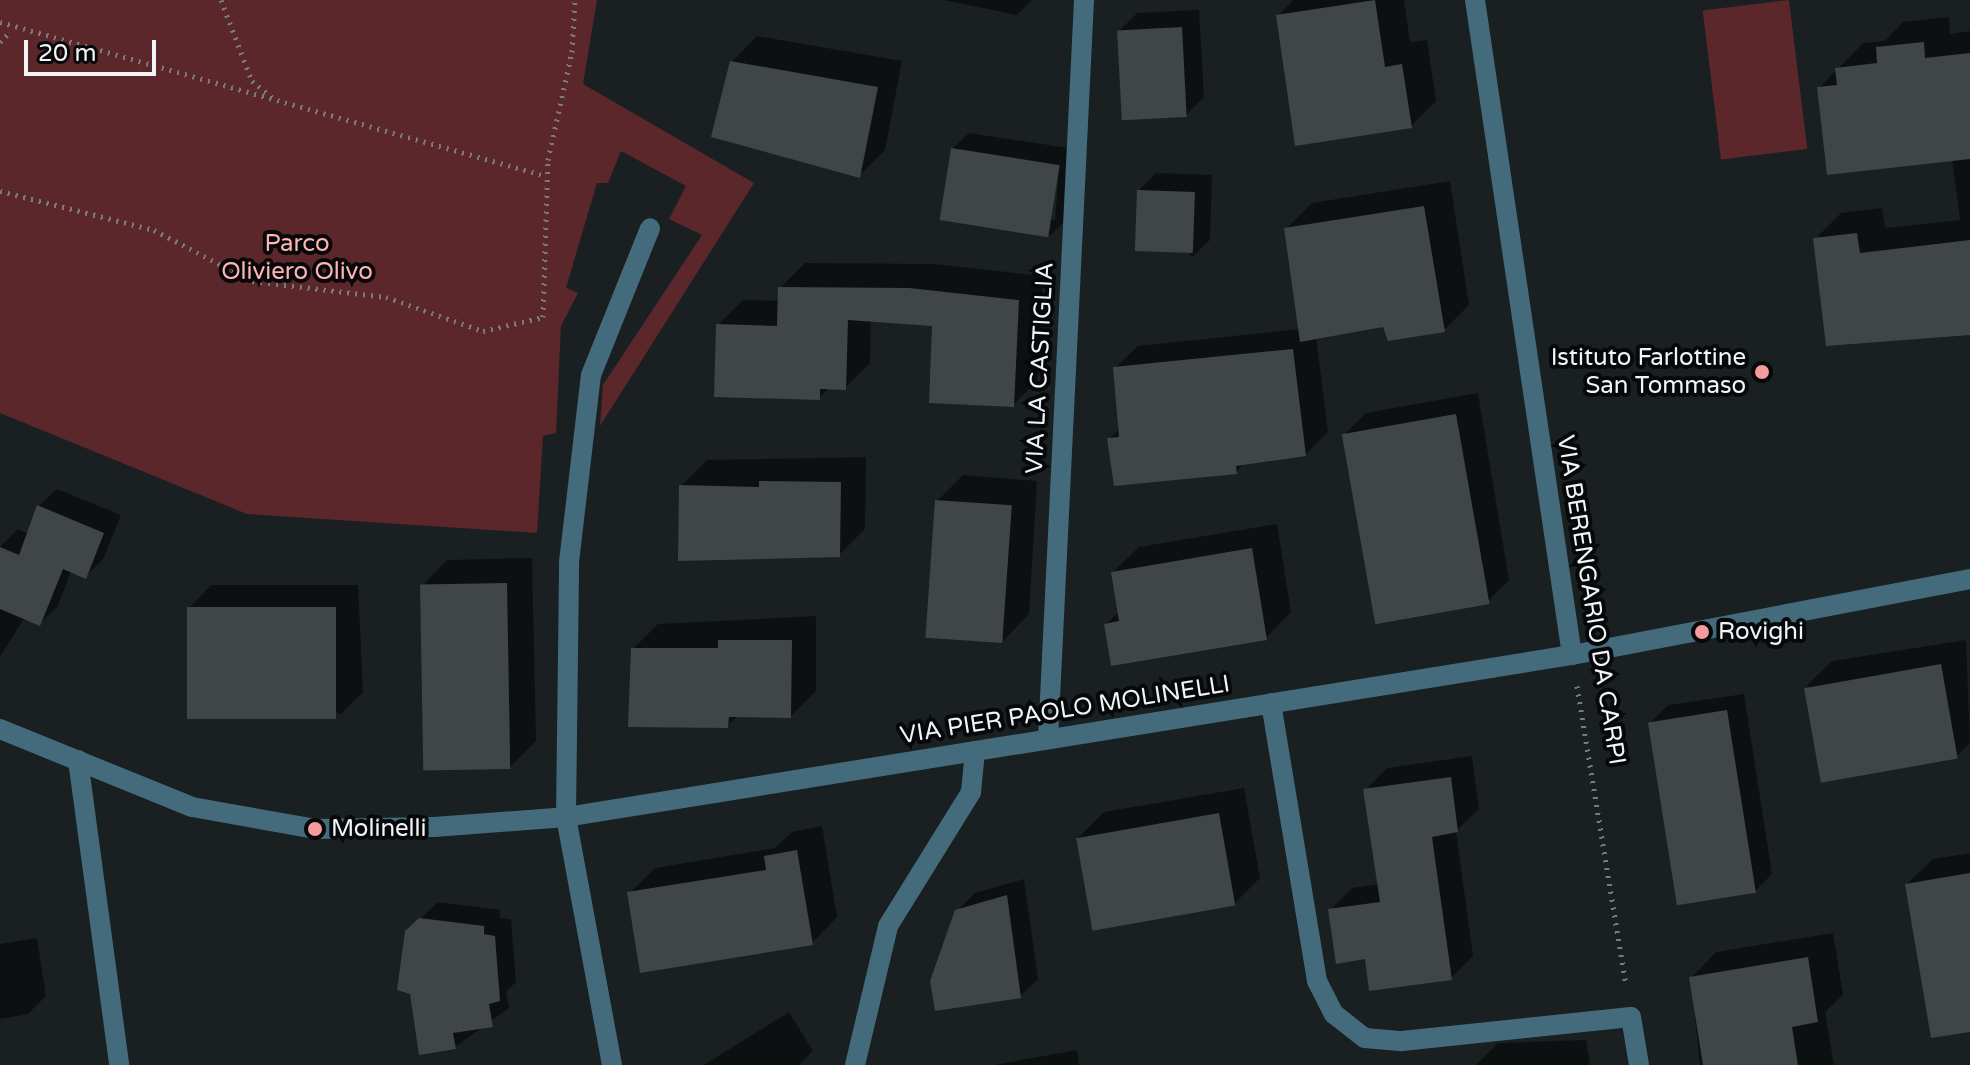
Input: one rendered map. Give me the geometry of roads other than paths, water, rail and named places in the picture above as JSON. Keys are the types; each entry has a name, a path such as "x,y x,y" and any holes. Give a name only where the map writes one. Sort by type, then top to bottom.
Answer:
{"street":[{"name":"VIA LA CASTIGLIA","path":"1048,739 1084,0"},
{"name":"VIA BERENGARIO DA CARPI","path":"1475,0 1572,655"},
{"path":"612,1065 566,817 569,562 591,375 650,228"},
{"name":"VIA PIER PAOLO MOLINELLI","path":"0,729 192,807 315,829 566,817 1572,655 1970,579"},
{"path":"1271,703 1317,981 1334,1014 1365,1038 1402,1041 1631,1017 1639,1065"},
{"path":"855,1065 888,926 971,792 975,751"},
{"path":"78,760 119,1065"}],"place":[{"name":"Istituto Farlottine San Tommaso","path":"1762,372"},
{"name":"Rovighi","path":"1702,632"},
{"name":"Molinelli","path":"315,829"}],"park label":[{"name":"Parco Oliviero Olivo","path":"297,258"}]}
